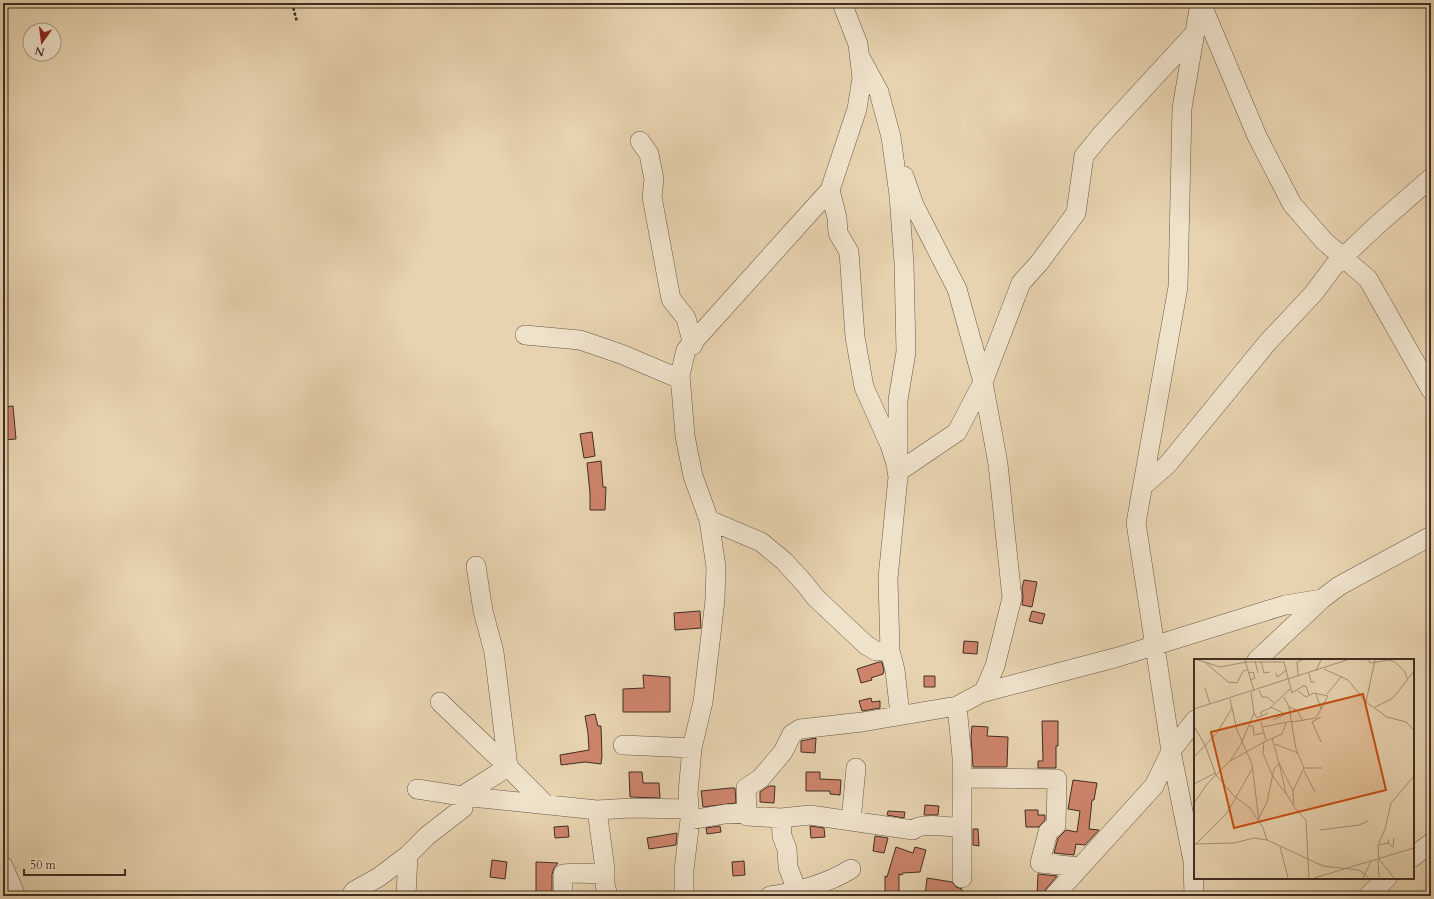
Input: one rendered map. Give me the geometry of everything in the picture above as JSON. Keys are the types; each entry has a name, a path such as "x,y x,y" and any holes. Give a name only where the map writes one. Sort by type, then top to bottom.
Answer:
{"street":[{"path":"684,896 684,870 690,814 688,793 692,748 703,702 715,600 716,567 709,520 693,476 686,436 680,379 686,350 830,190 857,109 862,78 858,44 842,3"},
{"path":"1194,896 1193,861 1171,751 1136,523 1178,287 1182,108 1194,34 1201,3"},
{"path":"1201,3 1257,136 1292,204 1324,241 1368,279 1431,390"},
{"path":"898,472 956,432 983,382 1021,283 1039,263 1076,213 1084,156 1194,34"},
{"path":"860,55 879,92 892,144 914,204 957,289 983,382 998,464 1012,598 995,666 984,691 981,693"},
{"path":"640,141 649,154 654,179 652,197 671,299 686,318 692,345"},
{"path":"892,144 899,195 904,256 906,344 898,400 898,477 888,578 890,651 895,670 900,715"},
{"path":"1143,486 1168,464 1267,343 1313,294 1334,266 1376,226 1431,178"},
{"path":"830,190 838,233 849,252 855,337 864,387 890,446 898,472"},
{"path":"529,328 563,339 580,340 680,379"},
{"path":"709,520 731,528 742,535 761,542 784,561 815,597 866,645 876,652 890,651"},
{"path":"1258,659 1322,599 1339,586 1431,536"},
{"path":"476,566 483,611 494,652 508,767"},
{"path":"746,813 746,788 761,778 783,752 792,734 800,729 862,722 957,706 981,693 1118,657 1285,605 1322,599"},
{"path":"440,702 545,804"},
{"path":"957,706 962,757 962,878"},
{"path":"1054,896 1154,786 1171,751 1194,721"},
{"path":"623,746 692,748"},
{"path":"462,796 508,767"},
{"path":"850,821 856,768"},
{"path":"962,778 1057,779 1056,825 1048,832 1040,862 1080,867"},
{"path":"417,789 462,796 545,804 570,808 598,810 632,808 690,814 746,813 747,816 781,818 810,815 913,830 916,827 923,826 962,828"},
{"path":"351,896 354,892 408,855 427,836 463,808 462,796"},
{"path":"598,810 605,869 605,885 608,896"},
{"path":"781,818 782,836 786,849 788,867 794,883 794,892"},
{"path":"1414,857 1431,843"},
{"path":"406,896 408,855"},
{"path":"3,866 16,896"},
{"path":"770,896 794,892 838,877 851,869"},
{"path":"563,896 563,874 604,874"},
{"path":"1368,896 1386,879"}],"path":[{"path":"292,3 296,22"}],"building":[{"path":"13,406 16,439 3,440 3,407"},
{"path":"592,432 595,456 584,458 580,434"},
{"path":"601,461 603,487 606,487 605,510 590,510 587,463"},
{"path":"1024,580 1037,582 1032,607 1022,605 1022,588"},
{"path":"700,611 701,628 675,630 674,613"},
{"path":"1032,611 1045,614 1042,624 1029,621"},
{"path":"964,641 978,642 977,654 963,653"},
{"path":"882,662 884,671 883,674 871,678 872,680 861,683 857,669"},
{"path":"643,675 670,677 670,712 623,712 623,689 644,688"},
{"path":"924,676 935,676 935,687 924,687"},
{"path":"871,698 872,702 880,701 880,708 862,711 859,701"},
{"path":"595,714 598,726 601,726 601,764 585,762 561,765 560,755 589,750 585,716"},
{"path":"1042,721 1058,721 1056,768 1038,768 1038,761 1043,761"},
{"path":"972,726 988,727 987,736 1008,737 1007,767 973,767 971,737"},
{"path":"816,738 815,753 801,752 801,741"},
{"path":"629,772 642,772 643,783 659,783 660,798 630,797"},
{"path":"806,772 820,772 820,779 841,780 840,795 830,794 830,791 806,791"},
{"path":"1073,780 1097,783 1094,800 1092,800 1089,829 1099,830 1085,845 1076,844 1074,855 1054,853 1058,838 1066,830 1077,832 1080,811 1068,809"},
{"path":"769,786 775,786 774,803 760,802 760,792"},
{"path":"735,788 736,803 703,807 701,791"},
{"path":"925,805 939,806 938,815 924,815"},
{"path":"1025,810 1038,810 1038,815 1045,815 1045,820 1039,827 1026,827"},
{"path":"888,811 905,812 904,818 887,815"},
{"path":"568,826 569,837 555,838 554,827"},
{"path":"720,826 721,832 707,834 706,828"},
{"path":"810,826 824,828 825,837 811,838"},
{"path":"973,829 978,829 979,846 973,845"},
{"path":"677,833 676,845 649,849 647,838"},
{"path":"875,836 888,838 884,853 873,851"},
{"path":"896,847 913,853 915,847 926,850 920,872 903,873 902,875 899,874 899,896 885,896 885,876 887,877"},
{"path":"492,860 507,862 505,879 490,877"},
{"path":"744,861 745,875 733,876 732,862"},
{"path":"536,862 558,863 552,874 552,896 536,896"},
{"path":"1038,874 1057,876 1046,889 1043,896 1037,896"},
{"path":"927,878 952,882 956,887 962,889 961,896 925,896"}]}
